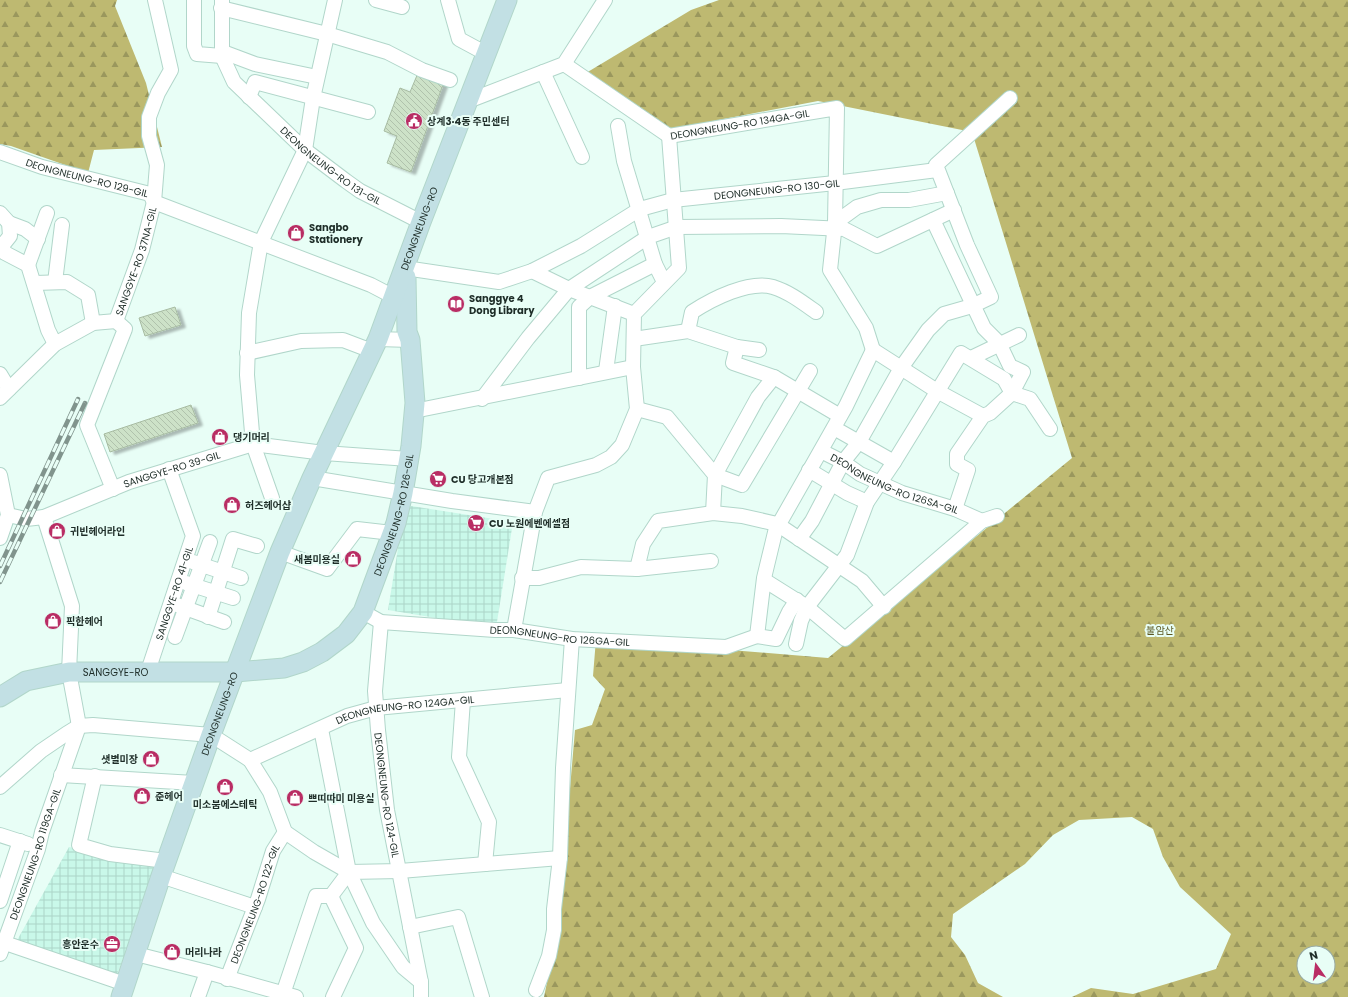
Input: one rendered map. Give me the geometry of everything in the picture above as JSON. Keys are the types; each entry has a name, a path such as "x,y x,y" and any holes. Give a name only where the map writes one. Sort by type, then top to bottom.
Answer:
{"main road":[{"name":"DEONGNEUNG-RO","path":"123,990 163,868 280,552 312,478 375,345 485,53 507,0"},
{"name":"DEONGNEUNG-RO 126-GIL","path":"236,672 284,668 303,662 322,652 346,634 363,612 392,533 403,493 409,459 415,404 410,340 408,332 405,268"},
{"name":"SANGGYE-RO","path":"0,697 26,681 69,672 236,672"}],"street":[{"name":"SANGGYE-RO 37NA-GIL","path":"4,393 55,344 93,323 116,321 142,250 154,202 157,165 149,136 148,117 158,93 172,70 155,0"},
{"path":"194,0 194,46 197,54 223,54 255,64 317,77"},
{"path":"272,498 252,444 247,375 249,313 261,242 305,150 317,77 335,0"},
{"path":"376,0 402,7"},
{"path":"448,0 459,39 485,53"},
{"path":"468,101 564,64 606,0"},
{"path":"222,4 387,52 422,70 450,80"},
{"name":"DEONGNEUNG-RO 131-GIL","path":"222,4 223,54 234,82 305,150 360,191 421,222"},
{"name":"DEONGNEUNG-RO 134GA-GIL","path":"564,64 669,136 837,108 835,183"},
{"path":"544,72 582,157"},
{"path":"249,97 255,82 368,112"},
{"path":"799,539 812,521 843,462 859,442 901,368 928,330 944,314 974,305 992,297 967,245 936,166 1010,98"},
{"path":"618,126 624,161 640,209 655,264 664,282"},
{"path":"514,630 522,578 535,512 548,478 596,465 611,457 622,445 637,409 633,367 634,314 664,282 680,268 677,227 673,200 669,136"},
{"name":"DEONGNEUNG-RO 129-GIL","path":"0,152 42,167 150,194 154,202 371,285 394,297"},
{"path":"835,183 937,170"},
{"name":"DEONGNEUNG-RO 130-GIL","path":"405,268 499,282 532,271 581,246 640,209 673,200 835,183 834,226 830,270 866,328 873,350"},
{"path":"834,226 857,207 881,200 909,200 947,193"},
{"path":"482,399 528,338 569,289 648,237 677,227 742,225 834,226 844,229 877,246 954,210"},
{"path":"47,213 28,265 48,330 55,344"},
{"path":"4,218 25,229 38,239"},
{"path":"4,218 10,236 1,246 5,252 28,265"},
{"path":"757,636 764,580 777,524 779,524 846,406 873,350 937,390 983,416 990,413 1012,393 1023,372 1010,366 999,343 984,328 933,220"},
{"path":"55,282 62,225"},
{"path":"579,378 579,307 590,296 655,264"},
{"path":"532,271 569,289 634,314"},
{"path":"34,283 67,282 88,295 93,323"},
{"path":"688,332 692,312 706,302 749,286 772,287 792,295 816,312"},
{"path":"606,371 615,306"},
{"name":"SANGGYE-RO 39-GIL","path":"113,489 87,425 125,329 116,321"},
{"path":"634,339 688,332 737,348 759,350"},
{"path":"971,358 999,343 1020,335"},
{"path":"247,353 301,341 343,340 375,345 410,340"},
{"name":"DEONGNEUNG-RO 126SA-GIL","path":"737,348 733,363 774,377 799,391 859,442 894,462 937,390"},
{"path":"937,390 961,353 1004,379 1012,393 1030,400 1050,429"},
{"path":"414,411 482,399 606,371 633,367"},
{"path":"637,409 667,417 714,476 742,485 810,371"},
{"name":"SANGGYE-RO 37NA-GIL","path":"0,374 4,393"},
{"path":"713,513 714,476 758,398 774,377"},
{"name":"DEONGNEUNG-RO 126SA-GIL","path":"821,451 879,483 902,493 954,509 968,470 957,464 957,454 983,416"},
{"name":"SANGGYE-RO 39-GIL","path":"8,515 26,518 44,517 129,482 252,444 324,453"},
{"path":"324,453 409,459"},
{"path":"809,470 831,484 867,502 894,462"},
{"name":"SANGGYE-RO 41-GIL","path":"148,671 193,536 169,469"},
{"path":"0,474 8,515 0,538"},
{"path":"312,478 535,512"},
{"name":"DEONGNEUNG-RO 126GA-GIL","path":"363,612 381,622 514,630 572,639 726,647 757,636 776,639 789,612 802,604 822,587 846,555 867,502"},
{"path":"954,509 982,521"},
{"path":"637,569 643,544 658,521 713,513 742,516 777,524 839,564 862,581 884,607"},
{"path":"764,580 802,604 845,639 884,607 982,521 997,516"},
{"path":"44,517 72,606 69,672 79,726"},
{"path":"280,552 327,569 357,529 392,533"},
{"path":"208,617 233,539 257,546"},
{"name":"SANGGYE-RO 41-GIL","path":"175,637 210,542"},
{"path":"185,559 241,578"},
{"path":"522,578 539,578 581,568 637,569 711,561"},
{"path":"178,580 233,598"},
{"path":"171,603 224,622"},
{"name":"DEONGNEUNG-RO 126GA-GIL","path":"796,644 801,621 802,604"},
{"name":"DEONGNEUNG-RO 124-GIL","path":"381,622 375,690 376,708 387,810 421,982 421,997"},
{"path":"536,990 549,956 554,930 554,909 560,858 568,690 572,639"},
{"name":"DEONGNEUNG-RO 124GA-GIL","path":"250,760 347,716 376,708 568,690"},
{"path":"463,700 458,757 489,822 485,864"},
{"path":"0,787 41,751 79,726 211,735 250,760 270,792 285,832 314,852 349,872"},
{"name":"DEONGNEUNG-RO 119GA-GIL","path":"1,951 23,893 61,775 79,726"},
{"path":"321,729 349,872 373,922 403,967 421,982"},
{"name":"DEONGNEUNG-RO 119GA-GIL","path":"61,775 194,783"},
{"path":"95,776 79,845 163,868 255,907"},
{"name":"DEONGNEUNG-RO 122-GIL","path":"227,979 255,907 273,851 285,832"},
{"path":"0,835 20,841 38,849"},
{"path":"0,901 2,884 20,841"},
{"name":"DEONGNEUNG-RO 124-GIL","path":"349,872 400,871 560,858"},
{"path":"331,896 349,872"},
{"path":"2,884 23,893"},
{"path":"136,954 290,995 316,896 331,896"},
{"path":"331,896 356,948 333,997"},
{"path":"410,927 458,917 482,997"},
{"name":"DEONGNEUNG-RO","path":"1,951 123,990"},
{"path":"198,997 207,972"}],"shaded area":[{"path":"405,505 513,522 496,628 388,610"},
{"name":"흥안운수","path":"69,847 159,866 116,977 15,944"}],"green space":[{"path":"0,0 117,0 115,6 146,83 162,147 94,150 88,173 11,146 0,144"},
{"name":"불암산","path":"719,0 1348,0 1348,997 1072,997 1091,988 1133,994 1216,969 1231,934 1180,887 1163,857 1153,829 1132,817 1079,820 1053,835 1025,864 953,914 951,937 965,955 978,983 1003,997 544,997 558,929 575,730 592,725 605,689 593,676 596,639 828,658 1072,458 972,132 818,101 672,129 586,73 691,10"}],"building":[{"name":"상계3·4동 주민센터","path":"418,73 444,82 411,172 387,163 397,136 384,131 400,88 410,92"},
{"path":"175,307 181,325 145,336 139,318"},
{"path":"191,405 198,423 110,452 104,434"}],"railway":[{"path":"0,566 78,399"},
{"path":"0,582 85,403"}],"place":[{"name":"상계3·4동 주민센터","path":"414,121"},
{"name":"Sangbo Stationery","path":"296,233"},
{"name":"Sanggye 4 Dong Library","path":"456,304"},
{"name":"댕기머리","path":"220,437"},
{"name":"CU 당고개본점","path":"438,479"},
{"name":"허즈헤어샵","path":"232,505"},
{"name":"CU 노원에벤에셀점","path":"476,523"},
{"name":"귀빈헤어라인","path":"57,531"},
{"name":"새봄미용실","path":"353,559"},
{"name":"픽한헤어","path":"53,621"},
{"name":"샛별미장","path":"151,759"},
{"name":"미소붐에스테틱","path":"225,787"},
{"name":"준헤어","path":"142,796"},
{"name":"쁘띠따미 미용실","path":"295,798"},
{"name":"흥안운수","path":"112,944"},
{"name":"머리나라","path":"172,952"}]}
